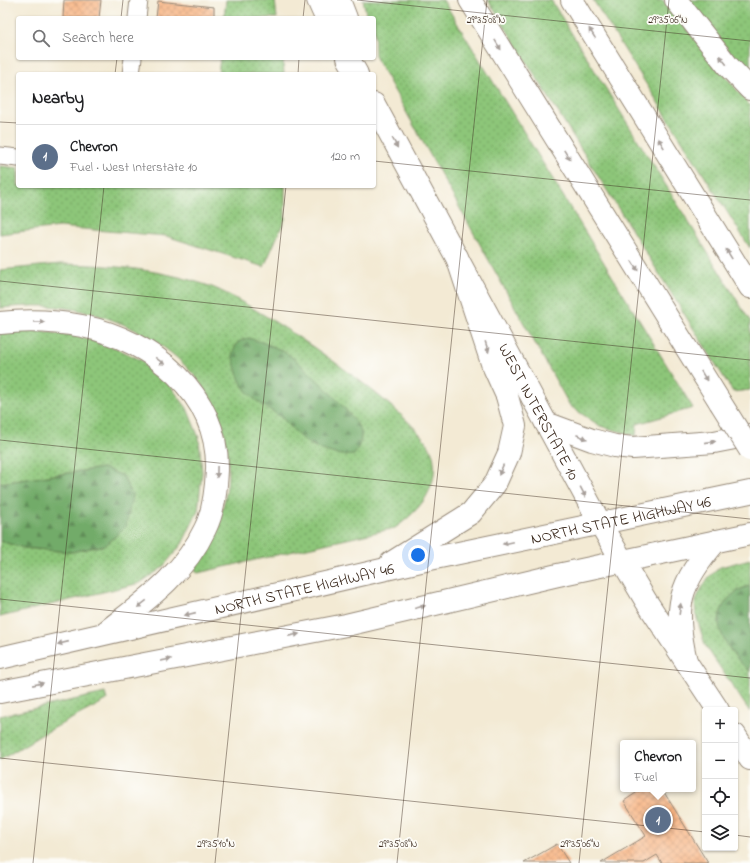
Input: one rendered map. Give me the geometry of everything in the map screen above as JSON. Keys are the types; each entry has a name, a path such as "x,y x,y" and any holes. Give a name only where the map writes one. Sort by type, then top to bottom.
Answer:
{"main road":[{"path":"318,0 325,16"},
{"path":"339,0 345,16"},
{"path":"470,0 750,450"},
{"path":"572,0 750,287"},
{"path":"676,0 728,66 750,89"},
{"path":"349,60 356,72"},
{"path":"360,60 364,72"},
{"name":"WEST INTERSTATE 10","path":"376,107 601,525 646,601 716,707"},
{"path":"378,571 471,513 495,484 509,453 515,426 507,396 492,364 457,257"},
{"path":"0,323 50,322 82,326 112,335 135,345 176,373 202,406 211,426 217,455 217,479 213,506 203,533 183,565 162,587 103,634"},
{"path":"546,423 592,440 615,446 634,448 714,442 750,435"},
{"name":"NORTH STATE HIGHWAY 46","path":"0,658 378,571 542,535 601,525 750,492"},
{"path":"0,692 346,625 622,561 750,534"},
{"path":"686,661 679,633 679,609 689,576 716,541"},
{"path":"738,740 750,759"}],"street":[{"path":"137,16 139,0"},
{"path":"131,72 133,60"},
{"path":"0,156 16,158"}],"green space":[{"path":"226,0 275,0 277,16 224,16"},
{"path":"363,0 443,0 693,408 637,424 636,436 600,426 570,406 376,58 376,16 367,16"},
{"path":"488,0 551,0 750,321 750,390 733,392"},
{"path":"593,0 663,0 750,106 750,248"},
{"path":"687,0 750,0 750,74 741,66"},
{"path":"220,60 283,60 284,72 218,72"},
{"path":"0,166 16,168 16,188 285,188 285,219 264,267 166,236 59,227 0,234"},
{"path":"60,264 99,265 137,269 174,276 212,287 263,314 370,388 400,414 422,437 433,455 434,467 433,478 426,498 412,514 395,528 198,573 195,571 199,559 210,542 225,501 228,475 226,439 215,407 197,378 173,354 145,335 113,320 80,311 46,306 0,308 0,270"},
{"path":"29,330 78,336 116,348 143,361 165,379 187,408 199,438 202,472 198,511 182,544 162,568 140,583 0,617 0,541 24,548 71,552 106,545 103,468 0,483 0,332"},
{"path":"248,338 260,341 283,351 293,358 319,382 351,416 361,432 361,438 354,455 339,455 324,451 310,444 298,435 283,419 249,394 239,377 232,354 238,342"},
{"path":"103,468 123,476 132,496 126,526 106,545 71,552 24,548 0,541 0,483"},
{"path":"750,559 750,586 738,590 731,650 750,671 750,712 705,645 696,615 695,604 699,593 708,578 720,567"},
{"path":"750,586 750,671 740,662 730,649 722,635 719,622 722,609 728,599 738,591"},
{"path":"105,693 107,700 41,735 0,760 0,716"}],"building":[{"path":"64,0 101,0 99,16 63,16"},
{"path":"158,1 214,7 214,16 156,16"},
{"path":"638,792 664,792 708,863 662,863 657,855 644,863 601,863 646,836 624,801"},
{"path":"557,844 569,863 524,863"}],"place":[{"name":"Chevron","path":"658,820"}]}
